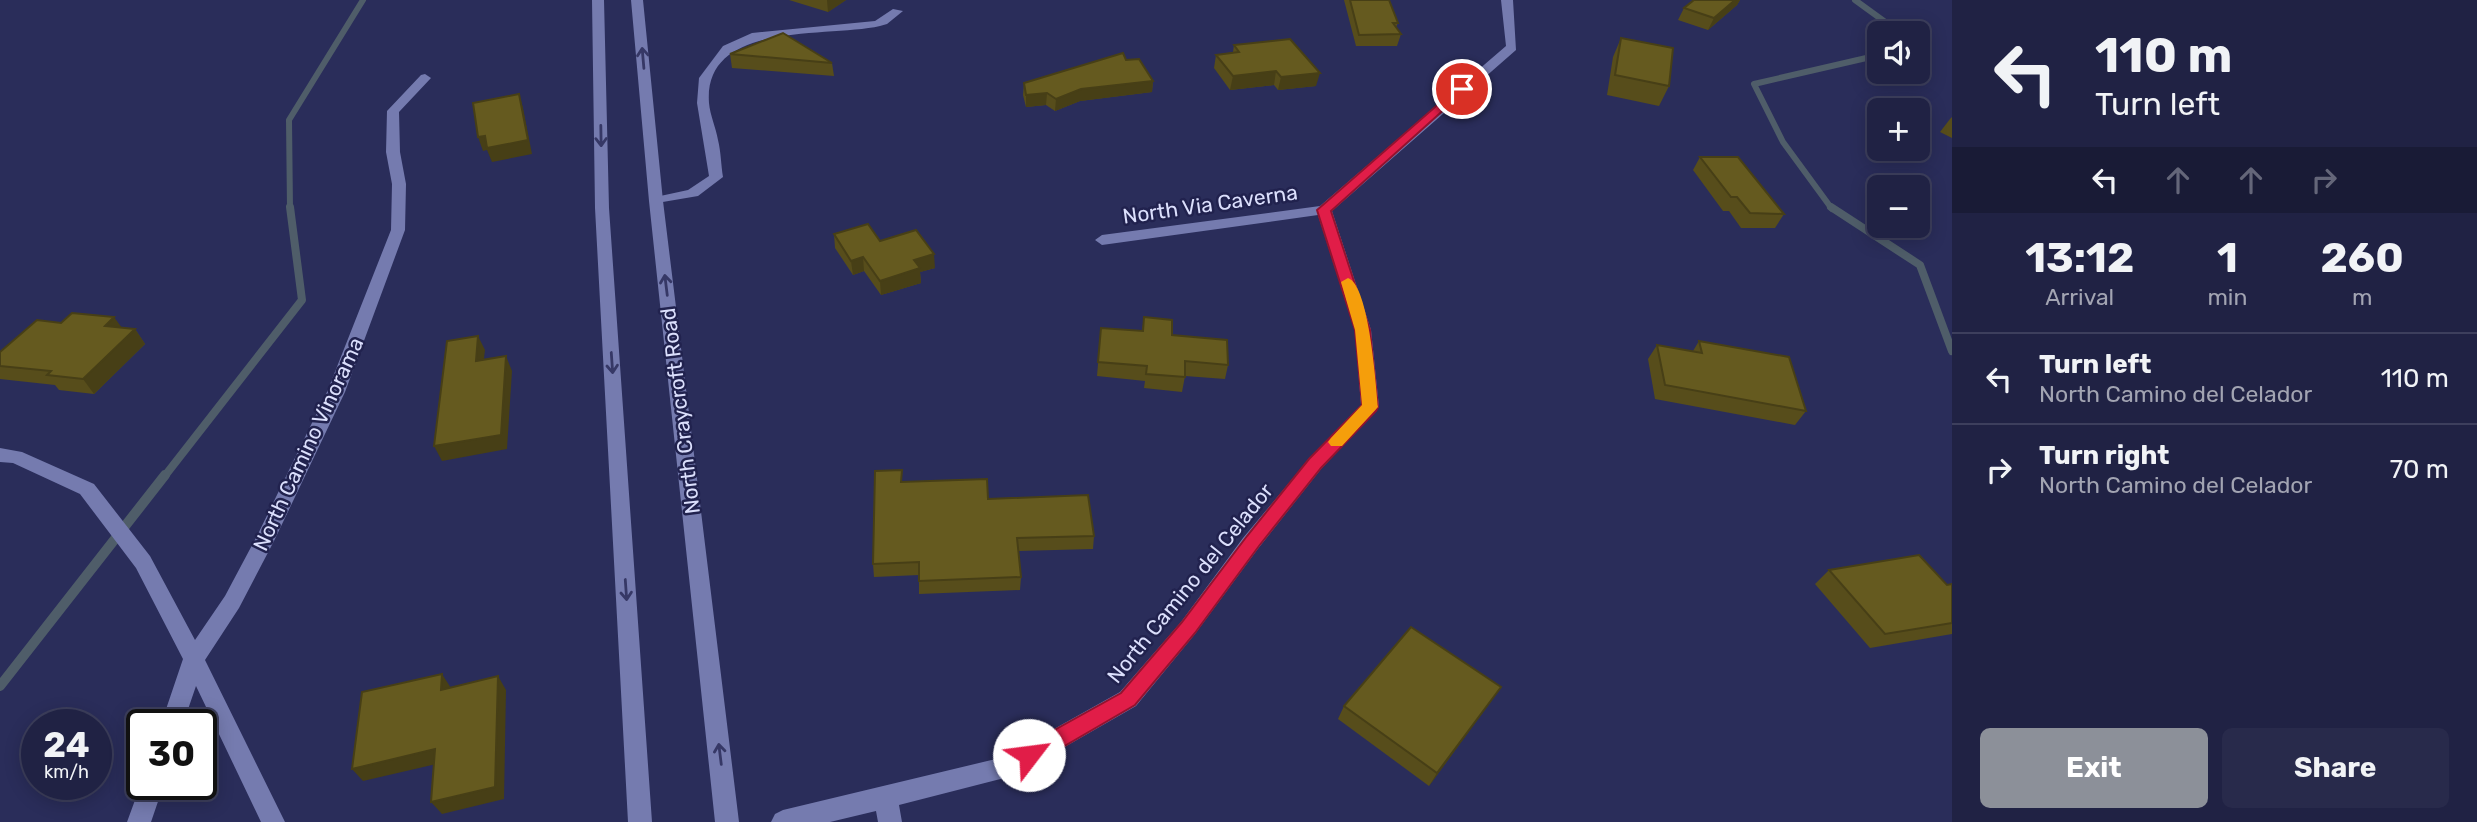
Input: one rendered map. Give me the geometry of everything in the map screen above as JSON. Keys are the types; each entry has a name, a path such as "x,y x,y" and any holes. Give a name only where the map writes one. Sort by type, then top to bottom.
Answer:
{"street":[{"path":"598,0 603,222 640,822"},
{"name":"North Craycroft Road","path":"637,0 656,201 727,822"},
{"path":"1324,210 1512,47 1507,0"},
{"path":"656,201 693,193 716,177 712,142 703,103 705,78 727,49 751,37 876,24 897,11"},
{"name":"North Camino Vinorama","path":"177,709 194,659 232,602 336,392 398,230 399,184 393,152 393,111 425,78"},
{"name":"North Via Caverna","path":"1102,240 1324,210"},
{"name":"North Camino del Celador","path":"783,822 1008,767 1128,699 1188,628 1315,464 1370,407 1363,330 1324,210"},
{"path":"0,455 16,457 87,489 143,562 194,659 272,822"},
{"path":"886,797 890,822"},
{"path":"139,822 147,800"}],"building":[{"path":"1350,0 1389,0 1398,23 1393,23 1401,34 1359,35"},
{"path":"1694,0 1735,0 1714,18 1684,8"},
{"path":"783,33 832,63 730,54"},
{"path":"1621,38 1673,48 1669,86 1615,75"},
{"path":"1290,39 1320,73 1281,77 1276,71 1233,76 1216,55 1239,52 1234,45"},
{"path":"1123,53 1126,60 1139,59 1153,81 1081,89 1056,99 1047,93 1026,95 1024,83"},
{"path":"519,94 528,140 487,148 485,136 478,137 473,103"},
{"path":"1700,157 1738,157 1784,214 1750,213 1737,197 1731,197"},
{"path":"868,224 880,241 916,230 934,254 914,260 920,268 880,281 863,257 851,261 834,234"},
{"path":"72,313 114,317 105,326 135,329 83,379 47,375 51,371 0,366 0,352 37,320 61,323"},
{"path":"1144,317 1172,320 1172,335 1227,340 1228,365 1185,361 1185,377 1146,374 1147,366 1098,362 1101,328 1143,331"},
{"path":"478,336 476,361 506,356 501,435 434,446 447,341"},
{"path":"1699,341 1789,357 1806,411 1665,385 1657,345 1702,353"},
{"path":"902,470 901,482 987,479 988,499 1088,495 1094,536 1017,538 1021,577 919,581 919,562 873,564 875,471"},
{"path":"1919,555 1947,585 1952,584 1952,623 1885,634 1829,570"},
{"path":"1411,627 1501,687 1437,773 1344,706"},
{"path":"442,674 441,690 498,676 495,787 431,802 435,749 352,769 362,692"}],"waterway":[{"path":"290,209 289,120 363,0"},
{"path":"1855,0 1884,21"},
{"path":"1832,209 1783,142 1754,84 1867,58"},
{"path":"164,477 302,300 290,207"},
{"path":"1831,207 1920,265 1952,351"},
{"path":"0,686 165,475"}],"slow traffic":[{"path":"1336,442 1370,407 1363,330 1348,282"}],"route":[{"path":"1029,755 1128,699 1188,628 1315,464 1370,407 1363,330 1324,210 1462,89"}]}
